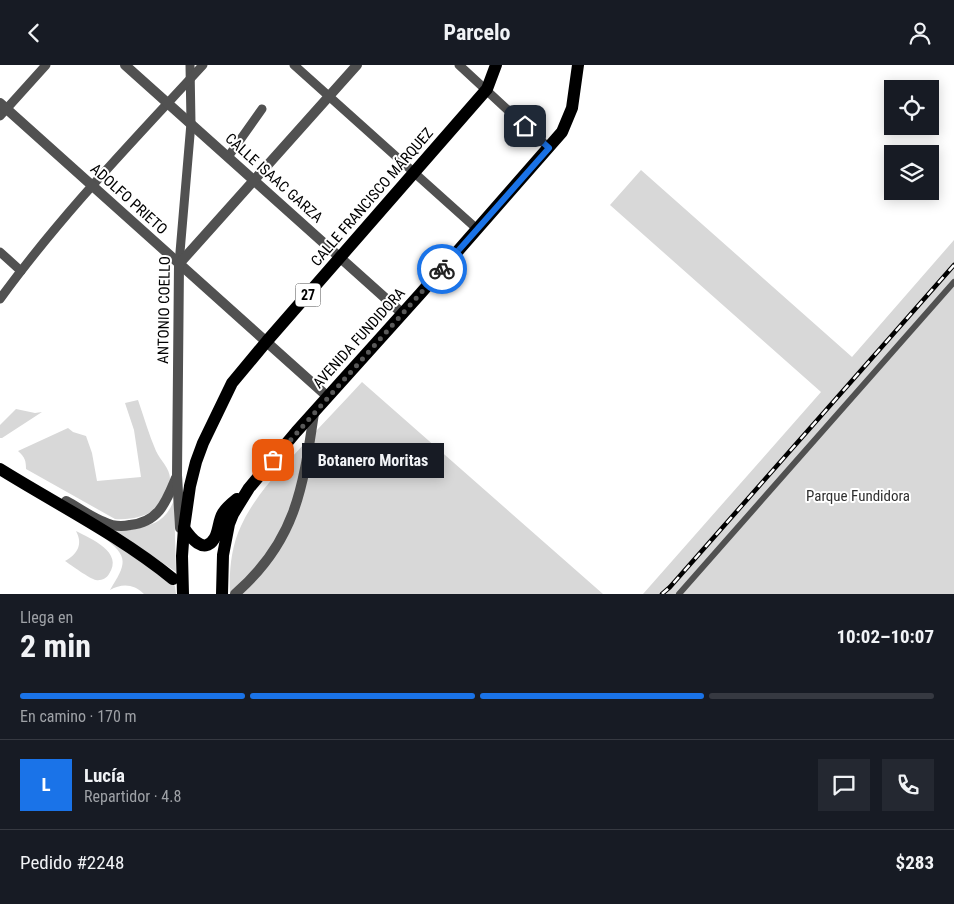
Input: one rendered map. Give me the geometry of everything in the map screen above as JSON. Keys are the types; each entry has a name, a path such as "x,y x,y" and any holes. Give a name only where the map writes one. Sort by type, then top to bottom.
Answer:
{"main road":[{"name":"CALLE FRANCISCO MÁRQUEZ","path":"183,594 182,556 190,486 202,443 232,383 486,89 496,65"},
{"name":"AVENIDA FUNDIDORA","path":"222,594 223,555 229,524 233,513 249,488 562,132 572,108 578,65"},
{"path":"0,469 153,562 173,579"},
{"path":"184,528 195,543 203,545 210,543 215,538 219,521 224,512 249,488"}],"street":[{"path":"2,109 46,65"},
{"name":"CALLE ISAAC GARZA","path":"125,65 403,313"},
{"name":"ANTONIO COELLO","path":"182,556 178,475 179,263 191,123 190,65"},
{"path":"0,299 91,185 203,65"},
{"path":"294,65 477,229"},
{"path":"179,263 357,65"},
{"path":"459,65 549,148"},
{"name":"ADOLFO PRIETO","path":"2,109 91,185 328,397"},
{"path":"228,157 262,109"},
{"path":"0,252 21,271"},
{"path":"679,594 954,282"},
{"path":"235,594 260,569 285,532 299,495 308,460 314,413"},
{"path":"0,464 105,523 116,526 141,524 153,517 160,511 178,475"}],"green space":[{"name":"Parque Fundidora","path":"641,170 852,357 954,240 954,594 643,594 821,392 610,205"},
{"path":"362,382 603,594 230,594 230,568 233,551 241,526 247,515 261,493 278,473"},
{"path":"138,400 156,451 170,475 169,489 165,498 153,511 135,518 115,519 26,469 25,459 18,451 68,428 73,432 86,436 92,453 97,481 141,477 134,430 125,403"},
{"path":"16,409 35,413 42,412 0,438 0,425"},
{"path":"174,500 176,572 103,523 145,526 162,519"},
{"path":"76,531 97,542 109,553 113,566 105,578 100,580 93,579 65,561 78,548 79,540"},
{"path":"103,537 166,578 175,586 176,594 144,594 132,586 119,586 110,590 119,574 123,561 118,550"}],"railway":[{"path":"662,594 954,265"}],"way so far":[{"path":"273,460 442,269"}],"place":[{"name":"Botanero Moritas","path":"273,460"}],"route":[{"path":"442,269 549,148 525,126"}]}
